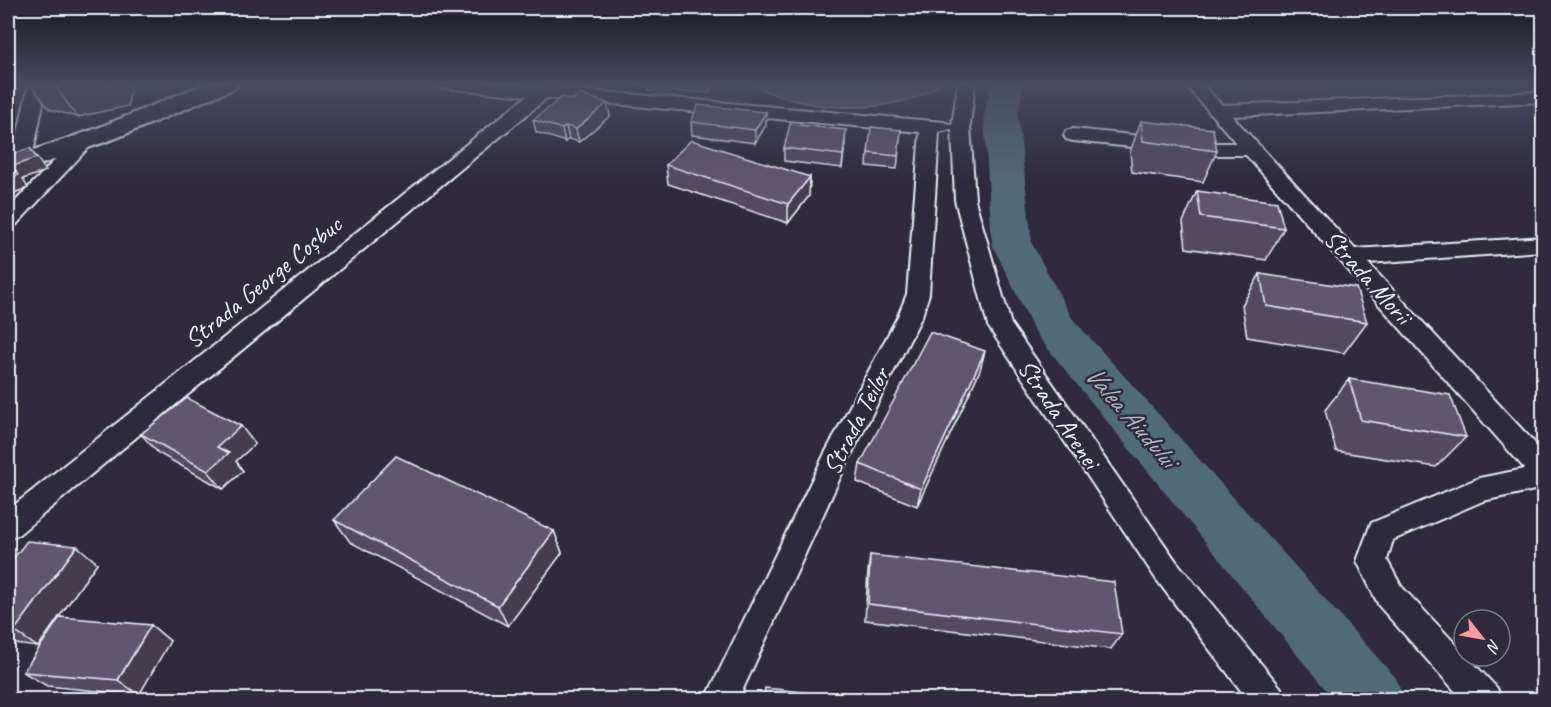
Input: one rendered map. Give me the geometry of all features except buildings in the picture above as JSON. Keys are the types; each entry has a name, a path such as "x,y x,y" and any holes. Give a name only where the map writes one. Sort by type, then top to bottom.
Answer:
{"main road":[{"path":"12,165 149,116"}],"street":[{"path":"12,165 28,116"},
{"name":"Strada George Coșbuc","path":"8,526 513,116"},
{"path":"815,116 930,128 961,125"},
{"name":"Strada Arenei","path":"962,116 965,200 1000,326 1166,570 1269,699"},
{"name":"Strada Morii","path":"1222,116 1544,472"},
{"name":"Strada Teilor","path":"722,699 833,463 910,316 918,294 930,128"},
{"path":"1073,135 1211,149 1252,149"},
{"path":"8,221 84,141"},
{"path":"1349,256 1544,244"},
{"path":"1485,699 1390,596 1372,561 1381,531 1479,490 1544,477"}],"waterway":[{"name":"Valea Aiudului","path":"1001,116 1012,244 1055,328 1374,700"}]}
